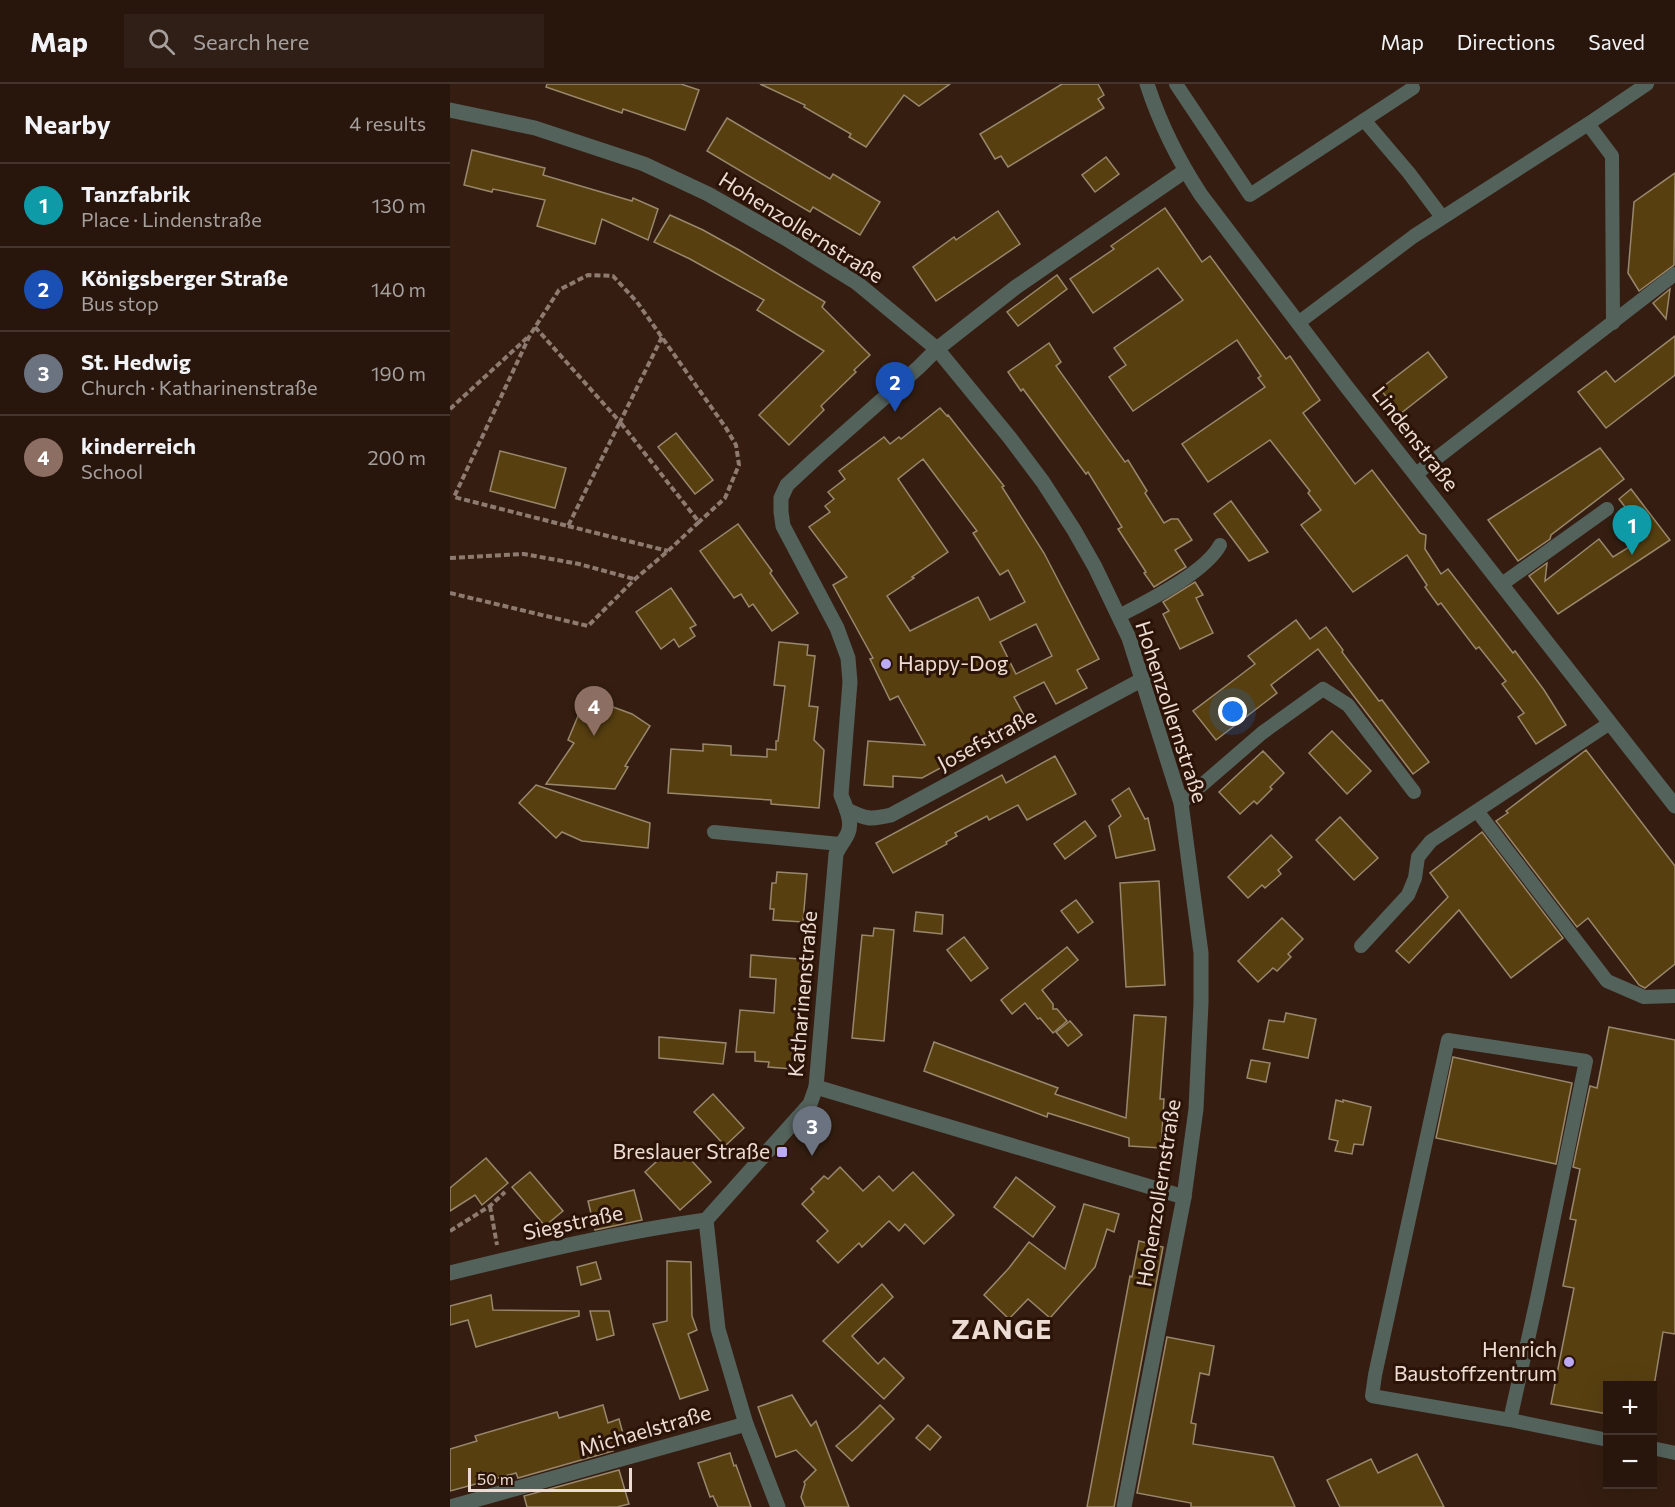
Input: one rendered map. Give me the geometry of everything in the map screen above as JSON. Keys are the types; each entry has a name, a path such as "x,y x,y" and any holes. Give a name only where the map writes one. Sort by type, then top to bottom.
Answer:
{"street":[{"name":"Lindenstraße","path":"1147,84 1159,119 1185,171 1201,195 1298,323 1675,806"},
{"name":"Hohenzollernstraße","path":"450,110 536,128 644,164 698,189 857,283 937,349 1010,438 1043,482 1074,530 1119,616 1143,679 1181,803 1201,953 1196,1109 1184,1197 1124,1507"},
{"path":"937,349 1016,287 1185,171"},
{"name":"Katharinenstraße","path":"706,1220 810,1104 816,1087 836,854 849,832 847,810 841,795 850,682 848,658 837,628 783,526 781,498 787,485 937,349"},
{"name":"Josefstraße","path":"847,810 866,819 878,819 891,815 1143,679"},
{"path":"816,1087 1184,1197"},
{"path":"706,1220 718,1329 746,1424 778,1507"},
{"name":"Siegstraße","path":"450,1272 657,1227 706,1220"},
{"name":"Michaelstraße","path":"450,1507 746,1424"}],"lane":[{"path":"1176,84 1250,195 1413,88"},
{"path":"1298,323 1414,236 1647,84"},
{"path":"1364,120 1409,173 1442,217"},
{"path":"1588,124 1612,156 1613,323"},
{"path":"1416,474 1675,274"},
{"path":"1502,584 1606,509"},
{"path":"1119,616 1198,569 1218,550 1220,545"},
{"path":"1181,803 1262,733 1323,689 1348,705 1414,792"},
{"path":"1361,946 1408,895 1415,878 1418,857 1431,841 1610,723"},
{"path":"1477,811 1607,981 1644,997 1675,996"},
{"path":"714,832 840,844"},
{"path":"1510,1420 1540,1288 1586,1061 1448,1040 1372,1396 1603,1439"},
{"path":"1657,1450 1675,1453"}],"path":[{"path":"450,593 588,626 635,579 668,551 725,498 739,465 736,445 726,428 638,302 614,276 588,275 559,290 530,335 452,498 668,551"},
{"path":"535,327 620,422 699,522"},
{"path":"450,410 530,335"},
{"path":"568,526 662,337"},
{"path":"450,558 524,554 579,564 635,579"},
{"path":"450,1231 490,1206 505,1192"},
{"path":"490,1206 501,1260"}],"building":[{"path":"547,84 681,84 699,90 685,130 623,109 622,113 546,87"},
{"path":"760,84 950,84 919,106 904,95 866,147 849,137 851,134 804,107 805,105"},
{"path":"1062,84 1098,84 1104,95 1098,99 1104,108 1008,167 1001,156 995,159 980,134"},
{"path":"727,118 830,179 833,174 880,202 860,235 813,207 810,212 707,151"},
{"path":"472,150 545,168 543,175 632,201 633,198 658,209 648,240 602,219 595,244 537,226 545,200 464,185"},
{"path":"1106,157 1119,174 1095,192 1082,175"},
{"path":"1675,173 1674,265 1639,291 1628,273 1634,202"},
{"path":"1165,208 1202,262 1210,256 1286,359 1290,356 1320,400 1303,413 1355,484 1372,470 1420,533 1426,535 1425,549 1441,574 1448,569 1513,653 1515,651 1566,725 1536,744 1518,717 1524,713 1502,684 1506,681 1479,647 1476,649 1441,603 1438,605 1407,555 1353,592 1301,525 1321,510 1308,493 1310,491 1270,440 1208,482 1182,444 1265,387 1258,378 1261,376 1237,340 1133,411 1109,377 1126,365 1114,348 1183,300 1158,268 1093,313 1070,279 1114,249 1111,246"},
{"path":"998,211 1020,244 936,301 913,267 954,237 956,240"},
{"path":"670,215 739,250 825,302 822,307 870,355 821,406 824,410 789,445 759,415 824,351 757,310 764,300 654,242"},
{"path":"1057,275 1067,289 1018,326 1007,312"},
{"path":"1670,289 1666,319 1653,303"},
{"path":"1675,336 1675,375 1606,428 1578,392 1606,371 1615,382"},
{"path":"1049,343 1061,362 1056,366 1125,462 1128,460 1164,523 1171,519 1178,519 1192,540 1175,550 1186,567 1154,587 1118,529 1122,527 1088,472 1086,474 1008,372"},
{"path":"1428,352 1447,377 1400,414 1380,389"},
{"path":"940,408 948,415 1004,486 1002,487 1044,553 1099,659 1077,670 1087,688 1056,704 1044,682 1014,697 1027,721 922,778 893,776 893,787 864,785 868,741 925,745 898,696 890,700 870,659 873,658 833,585 847,577 809,527 830,512 825,506 834,499 828,492 845,479 839,471 884,437 890,444 899,437 901,439","holes":["923,459 977,531 973,533 1000,575 1008,570 1025,602 990,620 978,597 910,631 887,596 948,552 898,479","1036,624 1052,656 1016,674 1000,642"]},
{"path":"676,433 713,480 695,494 658,447"},
{"path":"1600,448 1624,479 1551,535 1550,539 1518,561 1488,520"},
{"path":"500,451 566,468 555,508 490,491"},
{"path":"1631,489 1670,540 1558,614 1529,576 1547,563 1545,581 1599,539 1613,557 1647,536 1619,499"},
{"path":"1231,501 1268,552 1249,561 1214,514"},
{"path":"738,524 772,571 770,573 798,613 772,631 753,604 749,607 741,594 734,598 700,551"},
{"path":"1195,582 1203,595 1196,598 1213,633 1180,649 1163,614 1169,611 1163,602"},
{"path":"671,588 696,625 690,628 695,636 679,647 674,639 661,649 636,612"},
{"path":"1296,620 1310,639 1326,627 1379,701 1382,700 1429,762 1413,774 1318,649 1271,685 1277,693 1216,740 1193,711 1255,664 1248,656"},
{"path":"779,642 808,645 807,655 815,656 809,706 818,707 814,740 824,750 819,808 771,804 771,800 668,793 671,749 703,751 703,744 731,746 731,755 767,757 767,749 776,750 785,686 774,685"},
{"path":"586,697 632,714 650,726 625,766 628,767 615,789 546,784 574,743 568,740"},
{"path":"1332,731 1371,771 1347,794 1309,753"},
{"path":"1586,750 1675,866 1675,964 1645,988 1639,985 1588,918 1577,927 1496,821"},
{"path":"1263,751 1284,773 1257,804 1254,801 1240,814 1219,792"},
{"path":"1055,756 1076,794 1027,820 1018,805 989,820 987,816 955,833 957,836 946,842 947,844 893,873 876,843 1002,775 1006,783"},
{"path":"536,785 650,823 648,848 582,841 562,832 556,838 519,803"},
{"path":"1129,788 1145,819 1148,818 1155,850 1116,858 1109,826 1121,816 1112,800"},
{"path":"1340,817 1378,858 1354,880 1316,840"},
{"path":"1085,821 1096,836 1065,859 1054,844"},
{"path":"1482,832 1563,938 1511,978 1459,910 1409,963 1396,951 1448,897 1430,873"},
{"path":"1271,835 1292,857 1278,870 1281,874 1265,888 1262,885 1248,898 1228,877"},
{"path":"777,872 807,874 803,922 773,920 774,909 770,909 772,883 776,883"},
{"path":"1159,881 1165,985 1126,987 1120,883"},
{"path":"1076,900 1093,922 1078,933 1061,911"},
{"path":"916,912 943,915 942,934 914,931"},
{"path":"1282,918 1303,939 1288,954 1291,957 1277,971 1273,968 1258,982 1238,961"},
{"path":"874,928 894,930 884,1041 852,1038 862,935 873,936"},
{"path":"964,937 988,968 971,981 947,950"},
{"path":"1067,947 1078,960 1042,990 1053,1004 1053,1009 1057,1009 1067,1021 1053,1033 1025,1003 1012,1014 1001,1000"},
{"path":"751,955 812,960 808,1005 801,1004 796,1062 793,1062 792,1069 768,1067 769,1062 755,1061 755,1052 736,1052 740,1010 774,1013 776,979 750,977"},
{"path":"1286,1013 1316,1019 1308,1058 1263,1049 1269,1020 1284,1022"},
{"path":"1134,1015 1166,1017 1160,1099 1164,1099 1161,1148 1129,1146 1129,1138 1048,1113 1047,1117 924,1071 934,1042 1058,1088 1055,1094 1126,1118"},
{"path":"1070,1021 1082,1035 1068,1046 1056,1032"},
{"path":"1609,1027 1675,1040 1675,1334 1663,1332 1655,1381 1603,1381 1603,1413 1551,1404 1574,1288 1563,1286 1576,1220 1570,1219 1580,1169 1573,1167 1590,1086 1597,1088"},
{"path":"659,1037 726,1043 723,1064 659,1058"},
{"path":"1453,1057 1572,1083 1556,1164 1436,1138"},
{"path":"1251,1060 1270,1063 1266,1082 1247,1078"},
{"path":"713,1094 744,1128 725,1146 694,1112"},
{"path":"1336,1100 1371,1107 1363,1145 1354,1144 1352,1154 1335,1151 1338,1141 1329,1139"},
{"path":"681,1149 711,1182 680,1210 645,1172 667,1152"},
{"path":"486,1158 508,1183 482,1205 475,1195 450,1211 450,1188"},
{"path":"840,1167 863,1191 879,1176 893,1191 913,1172 954,1215 924,1244 905,1224 899,1231 889,1221 862,1247 859,1243 838,1263 817,1241 828,1231 802,1204 814,1192 811,1189 824,1176 828,1179"},
{"path":"530,1172 563,1211 545,1226 512,1187"},
{"path":"1016,1177 1055,1207 1033,1237 994,1207"},
{"path":"634,1190 642,1220 595,1230 588,1201"},
{"path":"1084,1204 1119,1214 1114,1232 1107,1229 1095,1267 1050,1318 1028,1299 1009,1319 984,1295 1029,1242 1065,1269"},
{"path":"1139,1241 1163,1247 1114,1507 1087,1507 1130,1276 1132,1277"},
{"path":"667,1261 691,1262 692,1316 697,1330 688,1334 708,1390 680,1399 653,1324 667,1321"},
{"path":"596,1262 601,1279 581,1285 577,1267"},
{"path":"882,1284 893,1297 852,1336 878,1364 884,1358 904,1378 884,1399 823,1341"},
{"path":"491,1295 493,1310 579,1311 579,1316 476,1347 468,1320 450,1325 450,1306"},
{"path":"590,1311 609,1311 614,1335 597,1340"},
{"path":"1167,1337 1214,1346 1209,1375 1200,1373 1191,1423 1196,1424 1193,1444 1273,1457 1295,1507 1191,1507 1191,1503 1137,1493"},
{"path":"792,1395 811,1426 816,1421 849,1507 805,1507 801,1497 804,1482 816,1470 796,1450 776,1457 758,1407"},
{"path":"603,1405 608,1423 619,1419 625,1441 612,1445 613,1451 518,1478 516,1473 450,1491 450,1449 477,1441 475,1436 557,1412 559,1418"},
{"path":"880,1405 894,1419 852,1461 836,1446"},
{"path":"928,1425 941,1437 930,1450 916,1438"},
{"path":"730,1453 751,1507 718,1507 713,1496 710,1497 698,1463"},
{"path":"1417,1454 1444,1507 1340,1507 1327,1480 1371,1459 1378,1473"},
{"path":"619,1470 629,1504 617,1507 527,1507 524,1496"}],"place":[{"name":"Königsberger Straße","path":"895,412"},
{"name":"Tanzfabrik","path":"1632,555"},
{"name":"Happy-Dog","path":"886,664"},
{"name":"kinderreich","path":"594,736"},
{"name":"Breslauer Straße","path":"782,1152"},
{"name":"St. Hedwig","path":"812,1156"},
{"name":"Henrich Baustoffzentrum","path":"1569,1362"}],"district":[{"name":"ZANGE","path":"1002,1330"}]}
